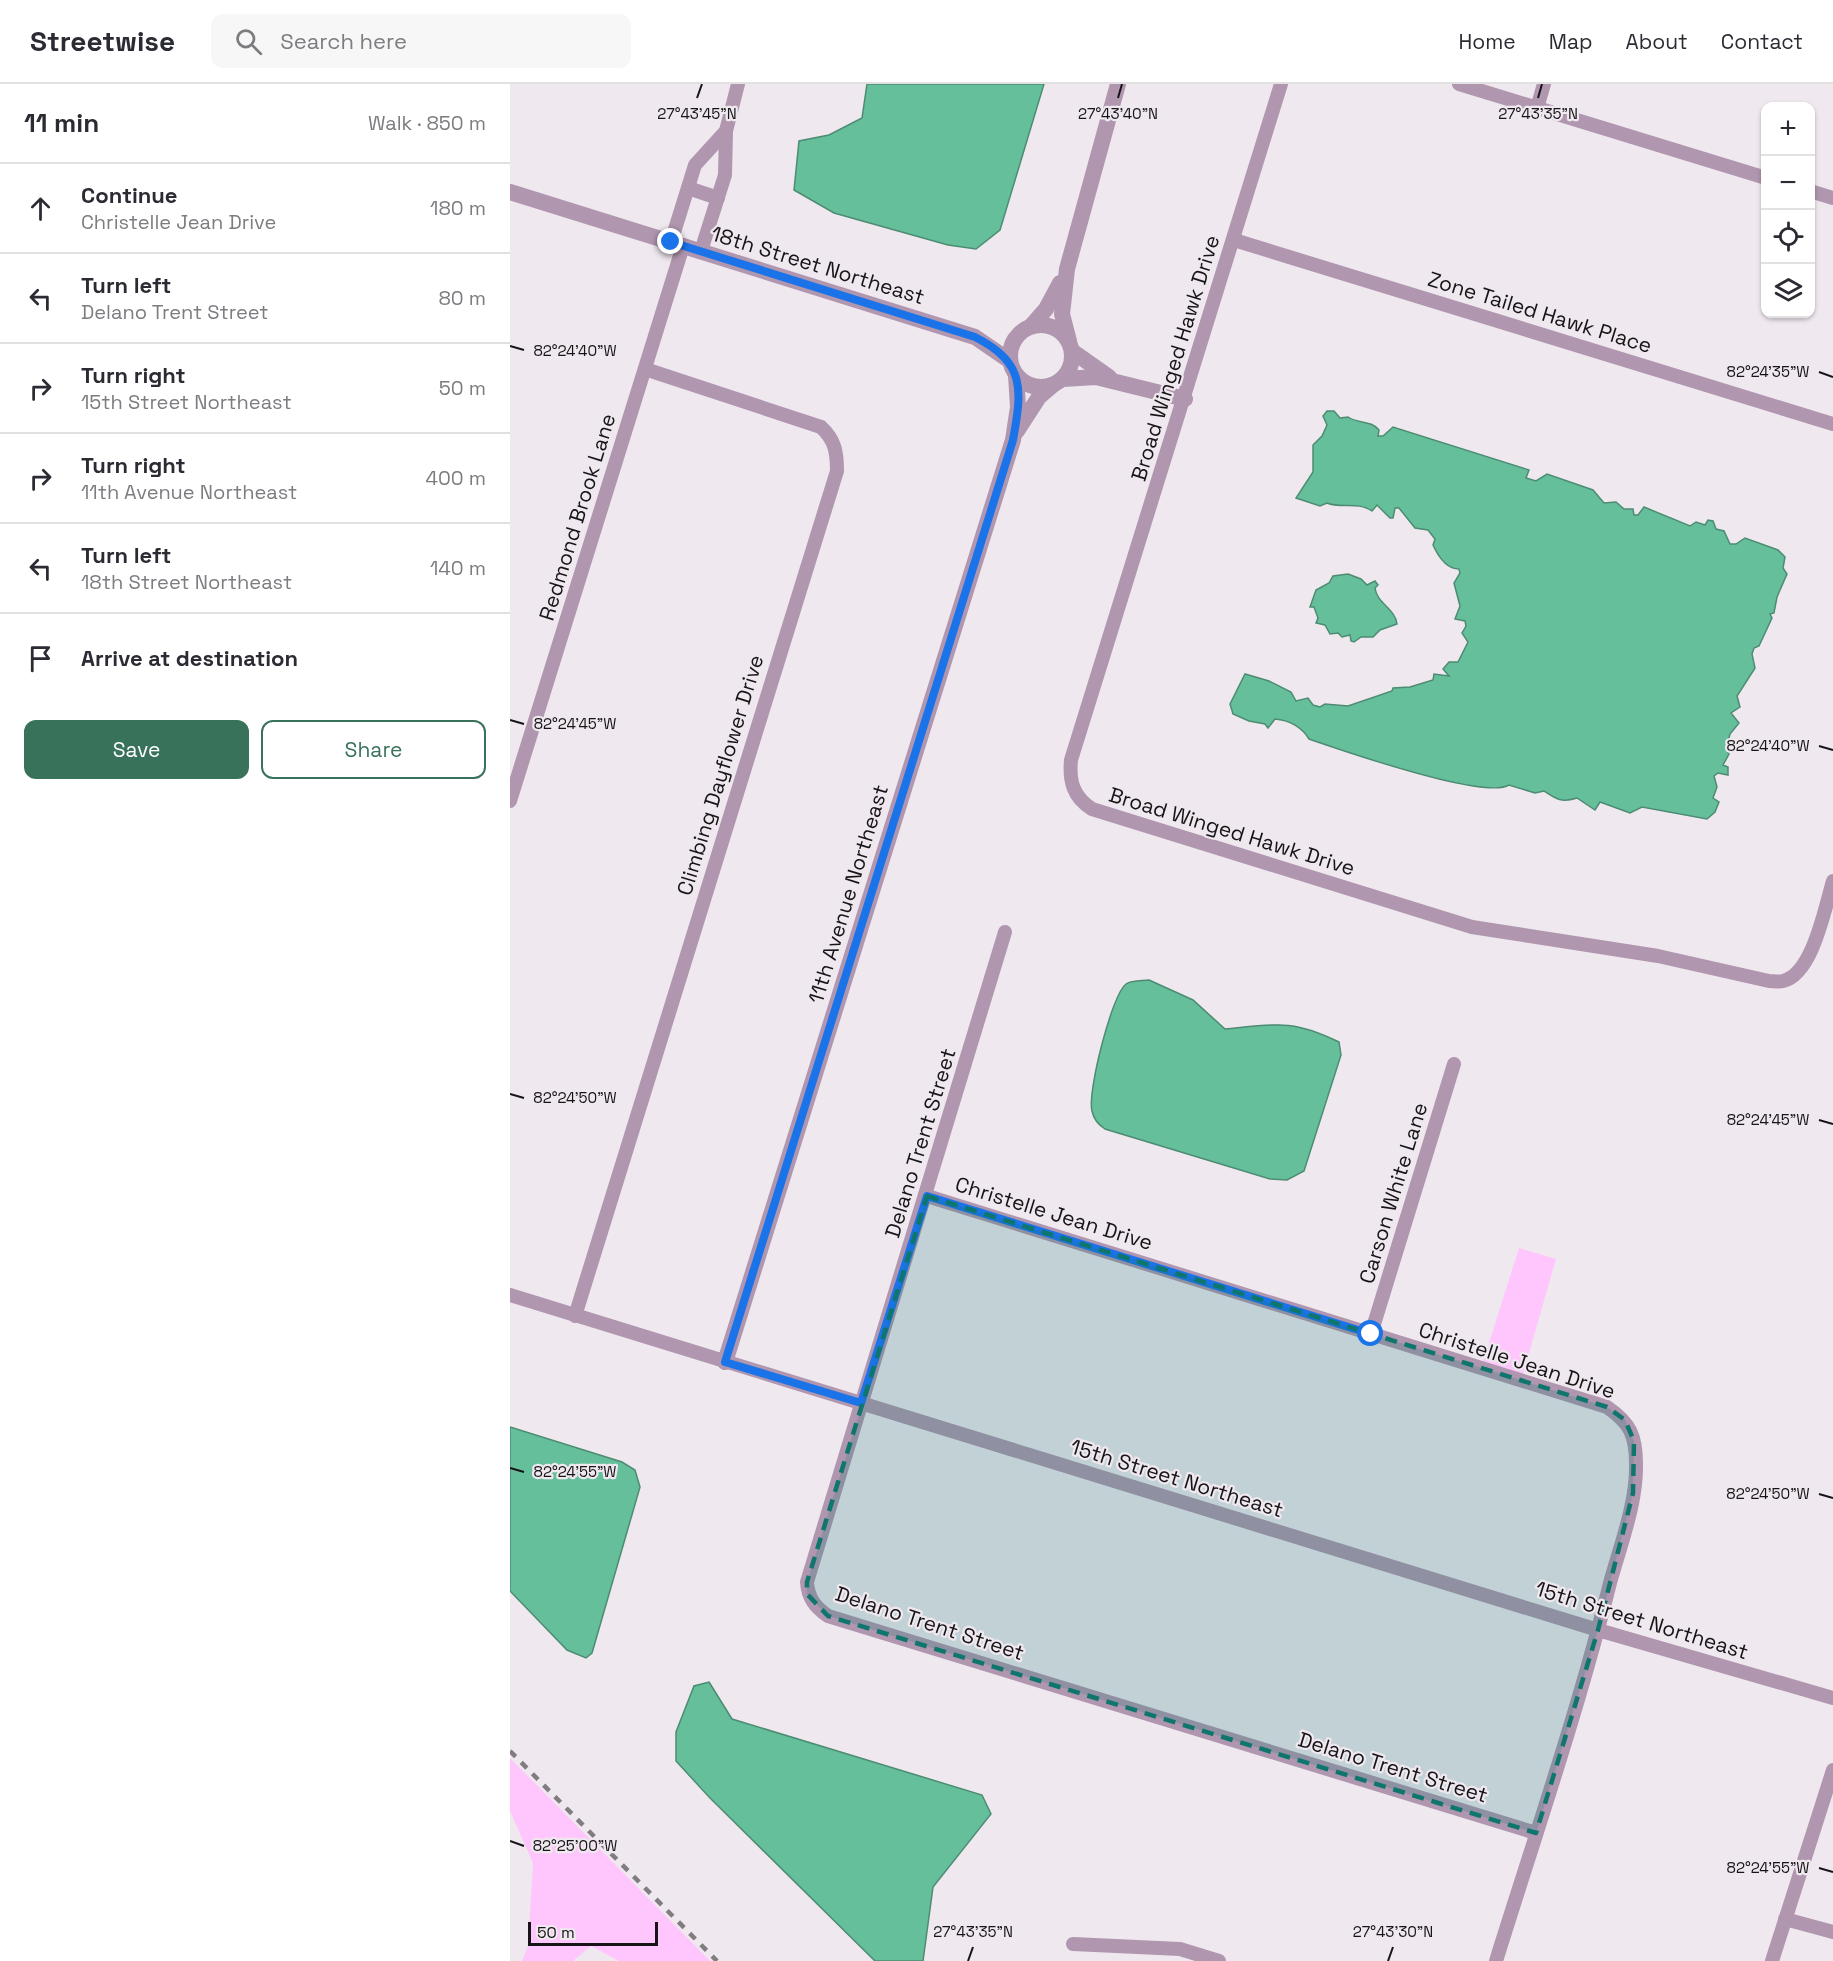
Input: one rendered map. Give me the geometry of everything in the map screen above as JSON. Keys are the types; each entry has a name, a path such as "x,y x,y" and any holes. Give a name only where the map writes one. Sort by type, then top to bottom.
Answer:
{"street":[{"name":"Redmond Brook Lane","path":"701,251 725,175 726,130 738,84"},
{"path":"1058,382 1071,366 1071,346 1062,314 1067,269 1118,84"},
{"name":"Broad Winged Hawk Drive","path":"1281,84 1071,760 1070,775 1075,792 1082,802 1092,809 1472,927 1658,956 1769,981 1784,981 1797,973 1810,954 1833,881"},
{"path":"1459,84 1761,176"},
{"path":"1537,108 1544,84"},
{"name":"Redmond Brook Lane","path":"510,801 645,369 695,165 726,130"},
{"path":"688,188 718,198"},
{"name":"18th Street Northeast","path":"510,192 975,337 996,338 1018,334"},
{"path":"1815,193 1833,198"},
{"name":"Zone Tailed Hawk Place","path":"1234,240 1833,424"},
{"path":"1067,269 1046,309 1032,325 1018,334 1011,347 1013,368 1033,387 1096,377 1185,399"},
{"path":"1032,325 1053,326 1099,371 1118,381"},
{"name":"18th Street Northeast","path":"975,337 1013,368"},
{"name":"11th Avenue Northeast","path":"725,1362 1013,440 1018,407 1013,368"},
{"name":"Climbing Dayflower Drive","path":"575,1316 837,471 837,451 830,436 821,426 645,369"},
{"name":"11th Avenue Northeast","path":"1013,440 1040,397 1058,382"},
{"name":"Delano Trent Street","path":"1005,932 927,1196 807,1582 807,1594 818,1609 828,1616 1536,1833"},
{"name":"Carson White Lane","path":"1371,1334 1454,1064"},
{"name":"Christelle Jean Drive","path":"927,1196 1607,1407 1625,1420 1634,1441 1636,1465 1633,1493 1598,1630 1496,1961"},
{"name":"15th Street Northeast","path":"510,1295 1598,1630 1833,1698"},
{"path":"1772,1961 1833,1770"},
{"path":"1785,1919 1833,1932"},
{"path":"1073,1944 1180,1949 1219,1961"}],"highlighted area":[{"path":"927,1196 1607,1407 1625,1420 1634,1441 1633,1493 1598,1630 1536,1833 828,1616 807,1594 807,1582"}],"shaded area":[{"path":"867,84 1044,84 1000,230 976,249 948,245 834,213 794,190 799,141 829,135 862,118"},
{"path":"1327,411 1334,411 1340,418 1348,417 1372,425 1379,430 1378,436 1383,436 1393,427 1529,470 1526,478 1536,481 1547,474 1593,490 1604,503 1616,502 1624,509 1633,509 1634,515 1638,515 1644,507 1690,526 1696,522 1705,525 1708,520 1713,521 1716,529 1724,531 1730,544 1736,544 1745,538 1778,550 1785,557 1783,568 1787,574 1777,597 1774,613 1770,614 1772,618 1759,646 1754,648 1752,654 1755,668 1737,696 1740,707 1731,713 1739,723 1730,734 1726,749 1729,754 1723,765 1728,767 1728,775 1718,773 1714,776 1717,787 1713,798 1719,802 1715,812 1707,819 1642,807 1630,813 1600,802 1595,810 1577,798 1559,799 1544,791 1535,793 1509,785 1495,788 1472,786 1412,772 1309,739 1295,725 1285,721 1275,719 1268,728 1265,724 1249,721 1233,714 1230,704 1245,674 1269,681 1291,692 1296,701 1308,698 1313,705 1320,707 1325,704 1348,706 1392,691 1393,688 1410,687 1433,680 1434,674 1449,676 1443,669 1449,662 1458,662 1468,642 1462,633 1466,626 1465,621 1455,619 1460,606 1454,583 1460,573 1459,569 1450,567 1440,557 1433,545 1435,539 1428,530 1415,528 1399,508 1395,508 1393,518 1390,518 1377,505 1372,511 1361,506 1327,503 1320,506 1296,498 1313,472 1313,445 1322,436 1327,425 1323,416"},
{"path":"1348,574 1361,579 1367,585 1375,581 1378,585 1375,588 1376,593 1393,614 1397,624 1380,630 1373,637 1361,637 1354,642 1351,641 1350,635 1342,637 1338,633 1330,634 1325,625 1316,623 1318,618 1314,607 1310,607 1316,590 1329,583 1333,576"},
{"path":"1149,980 1193,1000 1225,1029 1271,1025 1296,1026 1339,1042 1341,1055 1304,1171 1287,1180 1270,1179 1105,1129 1097,1122 1092,1111 1093,1085 1102,1044 1114,1006 1126,984"},
{"path":"1519,1248 1556,1259 1523,1374 1483,1362"},
{"path":"510,1427 622,1462 635,1470 640,1487 592,1653 586,1658 567,1650 510,1591"},
{"path":"709,1682 732,1719 982,1795 991,1814 933,1887 923,1961 875,1961 710,1798 676,1761 676,1732 694,1686"},
{"path":"510,1758 710,1961 619,1961 591,1946 573,1961 522,1961 528,1946 533,1863 510,1811"}],"railway":[{"path":"510,1751 717,1961"}],"route":[{"path":"671,242 975,337 1010,361 1016,375 1018,391 1013,440 725,1362 861,1403 927,1196 1371,1334"}]}
